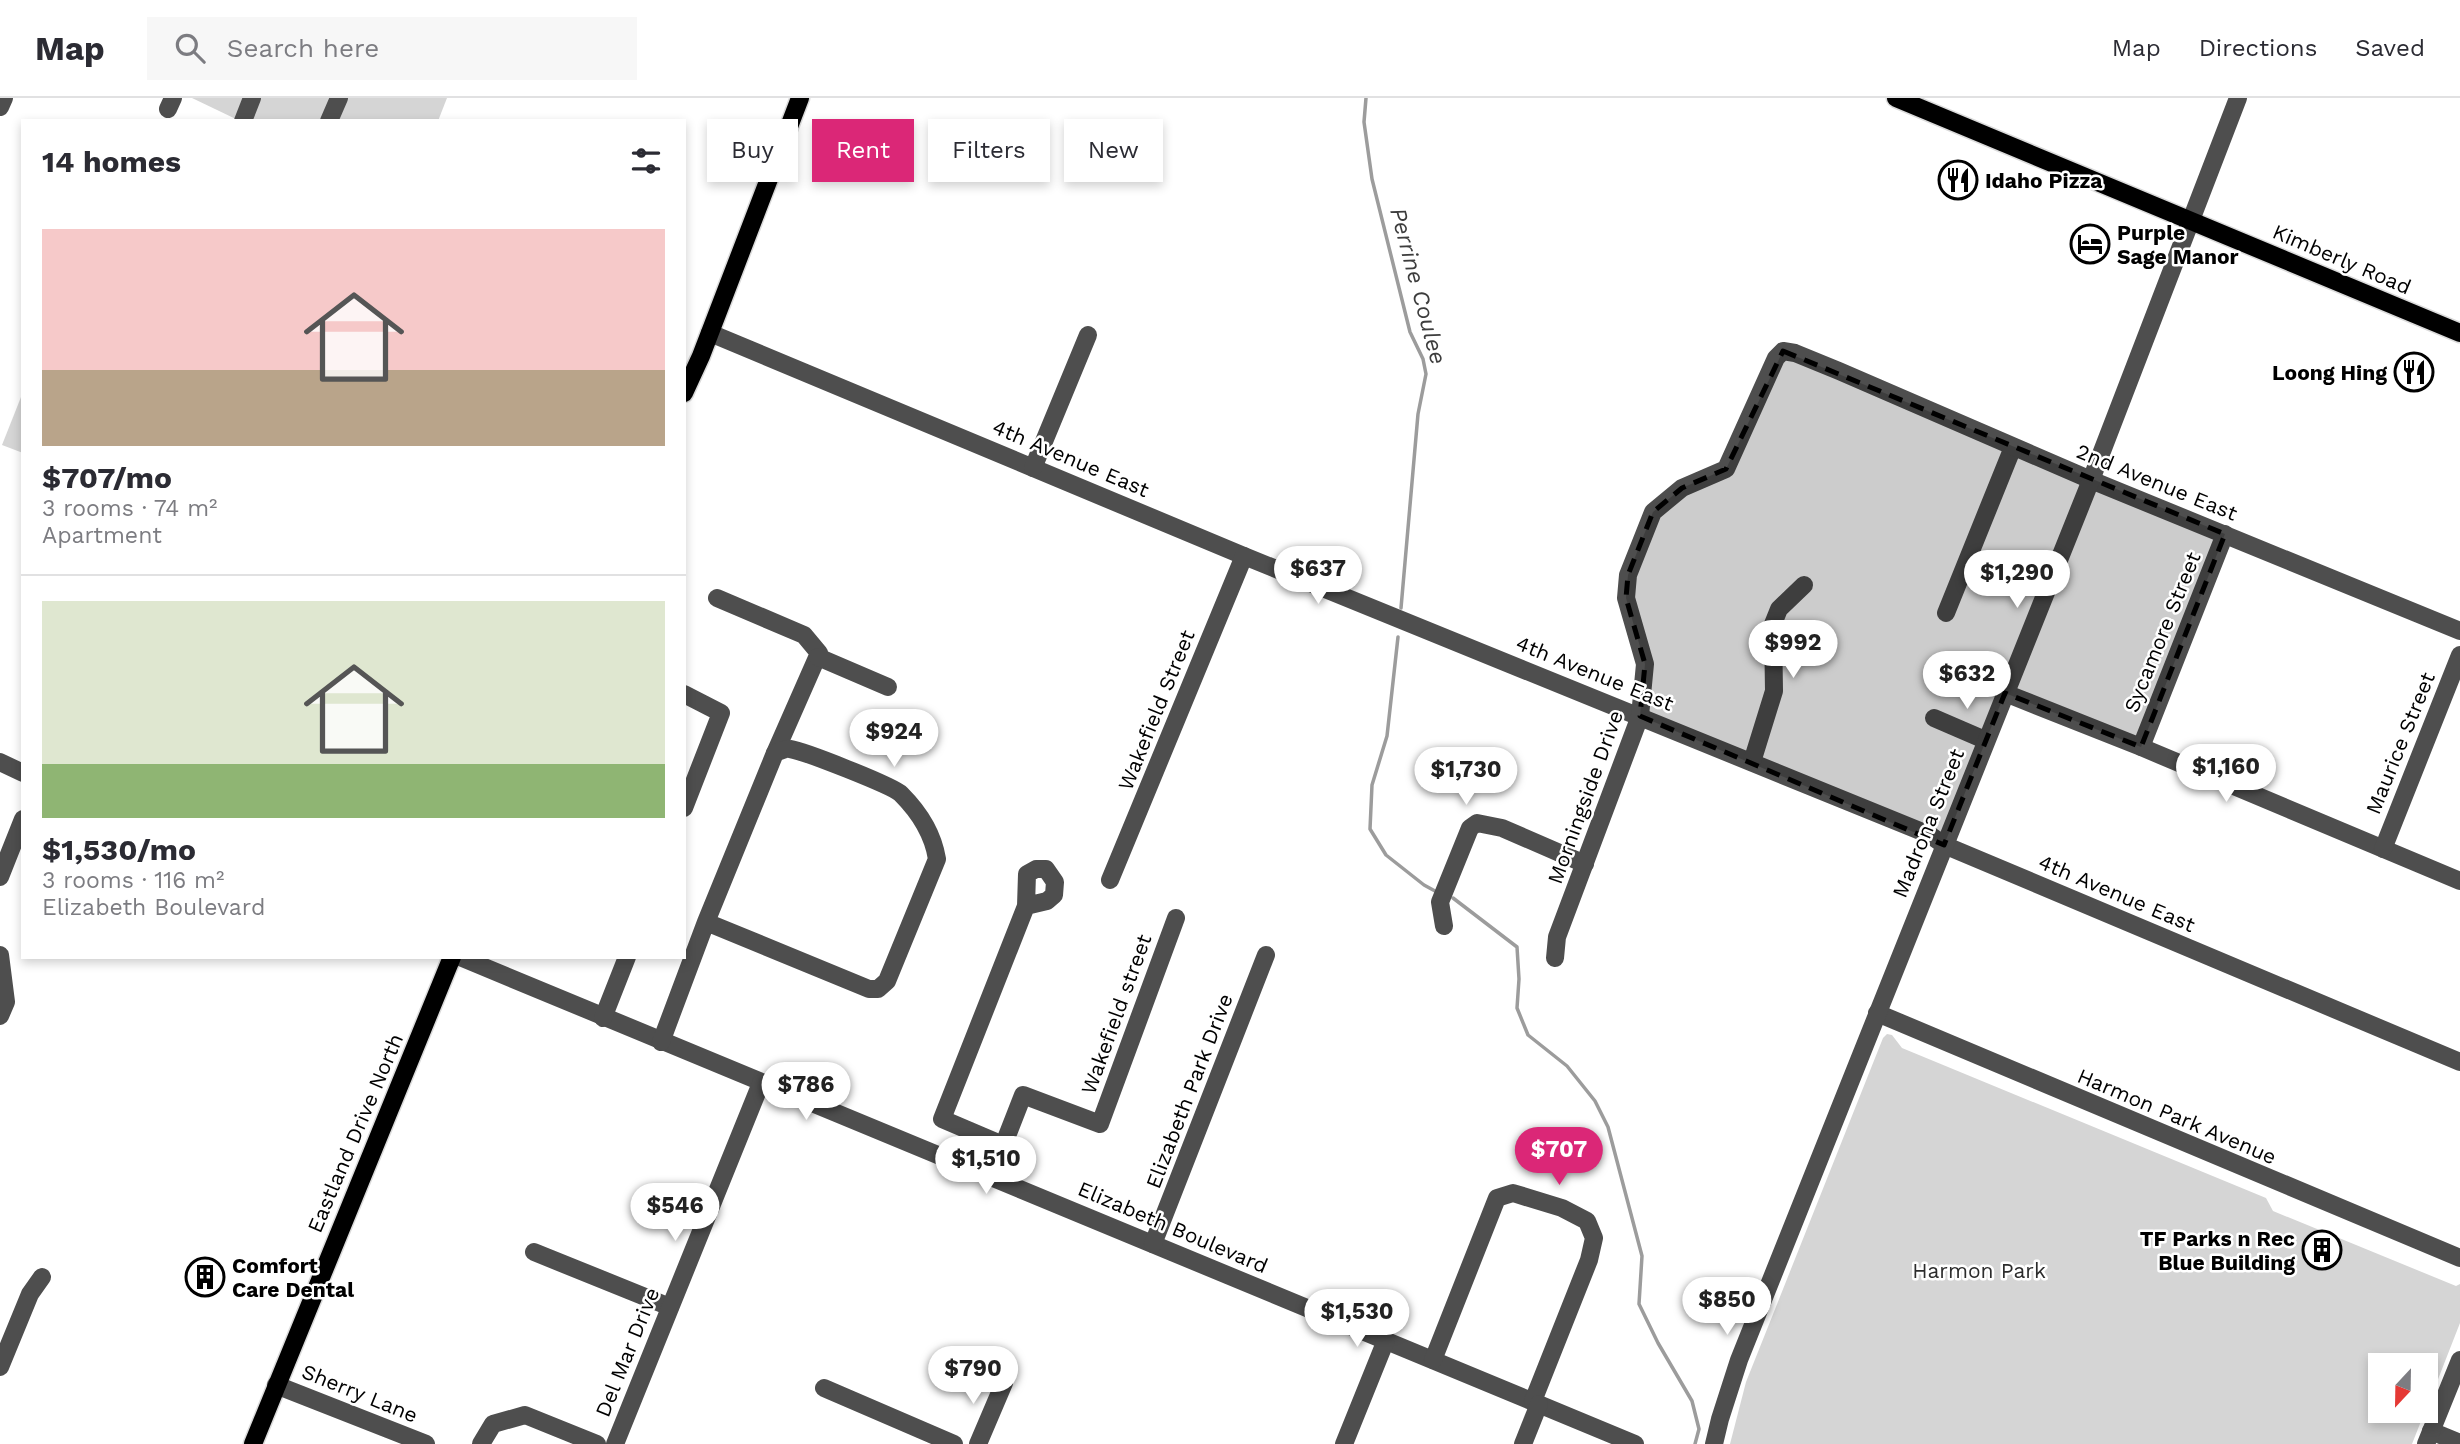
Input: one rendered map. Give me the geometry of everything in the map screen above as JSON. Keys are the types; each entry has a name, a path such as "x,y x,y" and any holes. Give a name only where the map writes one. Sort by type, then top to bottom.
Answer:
{"main road":[{"path":"686,388 710,333 800,98"},
{"name":"Kimberly Road","path":"1896,98 2460,333"},
{"name":"Eastland Drive North","path":"253,1444 451,959"}],"street":[{"path":"0,107 4,98"},
{"path":"244,119 253,98"},
{"path":"330,119 339,98"},
{"name":"Madrona Street","path":"1714,1444 1739,1360 2091,480 2238,98"},
{"name":"4th Avenue East","path":"710,333 1244,556 1930,835 1944,845 2460,1062"},
{"path":"1033,468 1088,335"},
{"name":"Morningside Drive","path":"1555,958 1557,937 1640,716 1645,664 1626,597 1628,575 1653,512 1682,488 1726,469 1776,358 1783,351 1795,353 1839,371"},
{"name":"2nd Avenue East","path":"1839,371 2012,447 2460,631"},
{"path":"1945,613 2012,447"},
{"name":"Sycamore Street","path":"2141,747 2225,534"},
{"name":"Wakefield Street","path":"1110,880 1244,556"},
{"path":"1752,762 1774,691 1773,624 1779,609 1804,585"},
{"path":"661,1042 706,922 819,653 804,635 717,597"},
{"name":"Maurice Street","path":"2383,849 2460,655"},
{"path":"818,657 888,687"},
{"path":"2005,693 2460,881"},
{"path":"686,695 721,713 686,803"},
{"path":"1934,718 1985,740"},
{"path":"706,922 869,989 878,989 887,981 937,859 934,844 924,823 899,792 788,748 775,753"},
{"path":"0,762 21,772"},
{"path":"1444,926 1440,902 1470,828 1477,823 1502,828 1585,864"},
{"path":"0,877 21,824"},
{"path":"1003,1145 942,1119 1026,906"},
{"name":"Wakefield street","path":"991,1177 1023,1094 1100,1124 1176,918"},
{"name":"Elizabeth Park Drive","path":"1153,1244 1266,955"},
{"path":"0,956 6,1002 0,1016"},
{"name":"Elizabeth Boulevard","path":"465,959 1386,1340 1623,1442"},
{"path":"603,1018 626,959"},
{"name":"Harmon Park Avenue","path":"1878,1013 2460,1258"},
{"name":"Del Mar Drive","path":"615,1444 761,1083"},
{"path":"1433,1360 1497,1198 1513,1193 1562,1208 1587,1221 1594,1238 1589,1260 1523,1444"},
{"path":"534,1252 670,1307"},
{"path":"0,1367 30,1294 42,1277"},
{"path":"1344,1444 1386,1340"},
{"path":"2460,1360 2429,1438 2460,1443"},
{"path":"978,1444 1004,1383"},
{"name":"Sherry Lane","path":"276,1385 426,1444"},
{"path":"824,1388 954,1444"},
{"path":"481,1444 493,1424 525,1415 597,1444"}],"highlighted area":[{"path":"1783,351 2225,534 2141,747 2005,693 1944,845 1640,716 1645,664 1626,598 1628,575 1653,512 1682,488 1726,469"}],"green space":[{"path":"192,98 447,98 439,119 236,119"},
{"path":"21,397 21,452 2,445"},
{"name":"Harmon Park","path":"1887,1034 1892,1035 1902,1048 2266,1198 2273,1211 2456,1286 2460,1284 2460,1323 2438,1379 2438,1353 2368,1353 2368,1423 2420,1423 2412,1444 1730,1444 1746,1382 1883,1038"}],"waterway":[{"name":"Perrine Coulee","path":"1366,98 1364,122 1372,179 1410,332 1423,359 1426,374 1418,414 1401,608"},
{"name":"Perrine Coulee","path":"1398,637 1387,736 1372,785 1370,829 1386,855 1435,891"},
{"name":"Perrine Coulee","path":"1453,898 1517,947 1517,1008 1528,1035 1567,1066 1595,1101 1608,1127 1642,1256 1639,1304 1692,1401 1699,1429 1695,1444"}],"place":[{"name":"Idaho Pizza","path":"1958,180"},
{"name":"Purple Sage Manor","path":"2090,244"},
{"name":"Loong Hing","path":"2414,372"},
{"name":"TF Parks n Rec Blue Building","path":"2322,1250"},
{"name":"Comfort Care Dental","path":"205,1277"}]}
